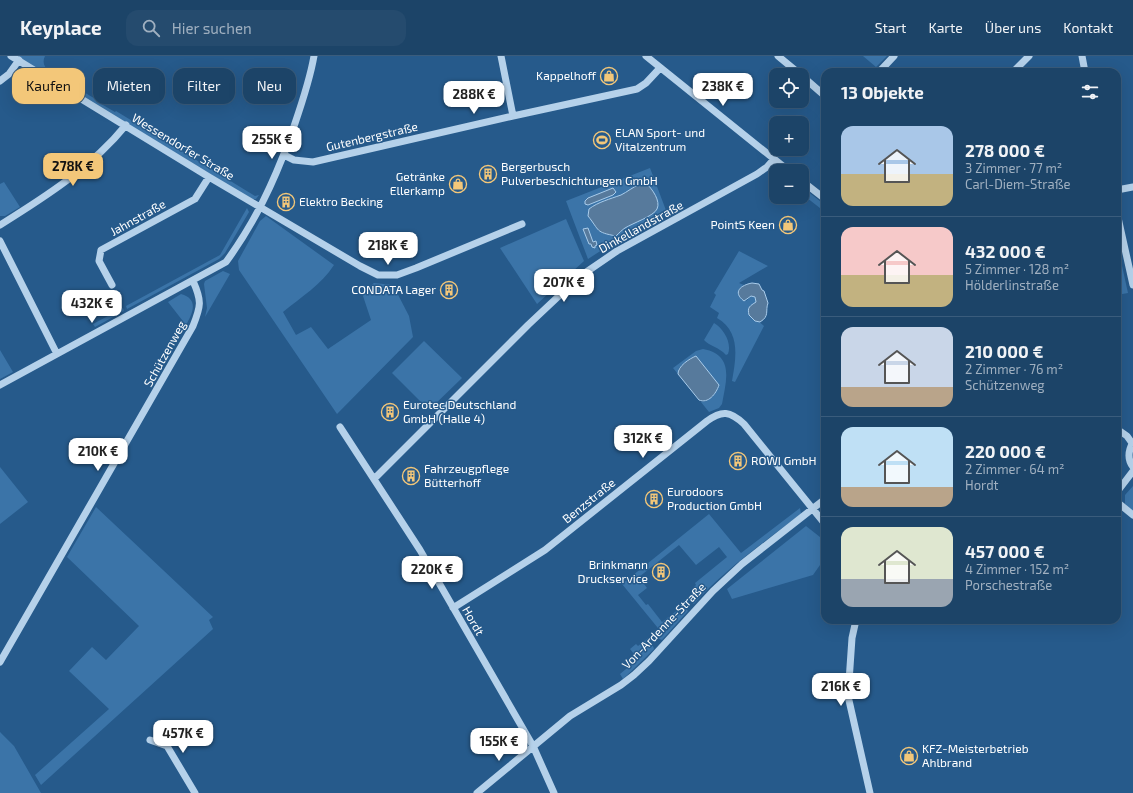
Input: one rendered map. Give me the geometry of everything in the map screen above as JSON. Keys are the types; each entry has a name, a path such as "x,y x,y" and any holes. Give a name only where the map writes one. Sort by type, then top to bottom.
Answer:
{"street":[{"name":"Wessendorfer Straße","path":"11,56 209,176 378,275 387,276 416,268 522,224"},
{"path":"0,385 226,262 241,241 261,207 284,155 308,85 314,56"},
{"path":"500,56 513,116"},
{"path":"646,56 780,164"},
{"path":"778,56 793,68"},
{"path":"883,68 894,56"},
{"path":"1017,68 1029,56"},
{"path":"1082,56 1084,68"},
{"path":"0,81 9,74 19,60"},
{"name":"Gutenbergstraße","path":"284,155 294,160 313,162 637,89 646,83 660,68"},
{"path":"809,81 821,92"},
{"path":"0,225 55,190 111,144 126,125"},
{"name":"Dinkellandstraße","path":"374,479 528,325 579,277 617,251 757,174 767,167 774,159"},
{"name":"Jahnstraße","path":"112,285 99,261 101,250 195,199 209,176"},
{"path":"809,186 821,196"},
{"path":"1121,189 1133,187"},
{"path":"1121,231 1133,285"},
{"path":"0,242 57,354"},
{"name":"Schützenweg","path":"0,662 193,326 199,311 200,295 193,281"},
{"name":"Benzstraße","path":"453,608 545,550 707,421 721,413 729,413 738,418 744,424 821,518"},
{"name":"Hordt","path":"340,427 420,550 533,746 554,793"},
{"path":"1121,432 1133,443 1129,450 1128,457 1133,467"},
{"path":"1121,487 1133,471"},
{"name":"Von-Ardenne-Straße","path":"477,793 570,716 621,685 648,661 713,591 742,564 821,502"},
{"path":"1121,505 1133,515"},
{"path":"855,624 852,638 848,696 870,793"},
{"path":"150,740 167,746 195,793"}],"shaded area":[{"path":"15,56 45,56 44,64 46,68 35,68"},
{"path":"863,56 887,56 876,67"},
{"path":"85,93 93,98 93,103 85,98"},
{"path":"95,104 101,104 115,112 116,111 255,196 259,195 256,199 252,199"},
{"path":"650,168 667,213 619,239 588,259 566,201"},
{"path":"4,182 20,207 5,216 0,216 0,184"},
{"path":"640,184 647,184 655,195 658,206 655,212 625,228 616,236 601,232 588,216 589,209 621,195"},
{"path":"613,188 616,192 613,195 588,205 585,204 585,201 588,198"},
{"path":"809,192 821,202 821,209 809,199"},
{"path":"247,208 249,212 225,253 219,259 127,309 126,306 220,255"},
{"path":"266,216 334,265 317,285 283,312 296,335 311,327 328,349 371,320 362,293 374,283 393,285 409,316 413,337 337,414 239,270 238,261 260,221"},
{"path":"566,219 584,261 537,304 500,248"},
{"path":"588,228 593,242 596,241 597,245 595,248 589,244 583,229"},
{"path":"739,251 768,266 739,283 744,285 742,286 746,301 751,296 755,297 756,303 750,306 748,312 764,326 735,382 732,381 735,363 735,346 733,338 725,324 717,318 719,313 710,307 716,295 714,293"},
{"path":"1121,261 1128,293 1121,294"},
{"path":"223,271 230,274 205,317 207,308 204,284 205,281"},
{"path":"752,283 759,284 764,291 768,303 765,318 760,322 755,321 749,315 748,310 756,302 755,297 751,296 744,301 740,298 738,292 744,285"},
{"path":"181,294 190,299 193,307 191,316 186,325 168,302"},
{"path":"123,308 124,311 95,327 93,324"},
{"path":"714,323 721,329 728,341 729,350 728,354 726,355 704,340"},
{"path":"424,341 462,378 429,410 392,373"},
{"path":"703,349 713,352 720,357 726,370 722,404 719,408 709,412 701,402 707,401 715,393 693,357 679,368 678,374 673,368 696,351"},
{"path":"0,350 13,372 0,379"},
{"path":"696,356 719,385 714,395 706,401 699,400 678,374 680,368 687,361"},
{"path":"0,467 28,502 0,524"},
{"path":"1133,486 1133,512 1125,504 1125,495"},
{"path":"96,507 213,617 209,620 213,629 41,785 35,775 109,709 69,671 92,647 106,660 139,626 67,557"},
{"path":"800,508 801,514 732,568 694,604 689,600 694,592 692,589 696,585 695,583 727,557 719,547 696,565 679,545 639,577 647,588 638,595 646,605 648,604 662,622 683,606 688,611 662,640 657,638 662,633 622,584 709,514 741,553"},
{"path":"806,526 821,538 821,565 813,575 732,599 727,589"},
{"path":"648,638 654,649 623,679 620,674 638,659 630,649 636,644 638,646"},
{"path":"0,732 14,746 41,793 0,793"}],"place":[{"name":"Kappelhoff","path":"609,76"},
{"name":"ELAN Sport- und Vitalzentrum","path":"602,140"},
{"name":"Bergerbusch Pulverbeschichtungen GmbH","path":"488,174"},
{"name":"Getränke Ellerkamp","path":"458,184"},
{"name":"Elektro Becking","path":"286,202"},
{"name":"PointS Keen","path":"788,225"},
{"name":"CONDATA Lager","path":"449,290"},
{"name":"Eurotec Deutschland GmbH (Halle 4)","path":"390,412"},
{"name":"ROWI GmbH","path":"738,461"},
{"name":"Fahrzeugpflege Bütterhoff","path":"411,476"},
{"name":"Eurodoors Production GmbH","path":"654,499"},
{"name":"Brinkmann Druckservice","path":"661,572"},
{"name":"KFZ-Meisterbetrieb Ahlbrand","path":"909,756"}]}
